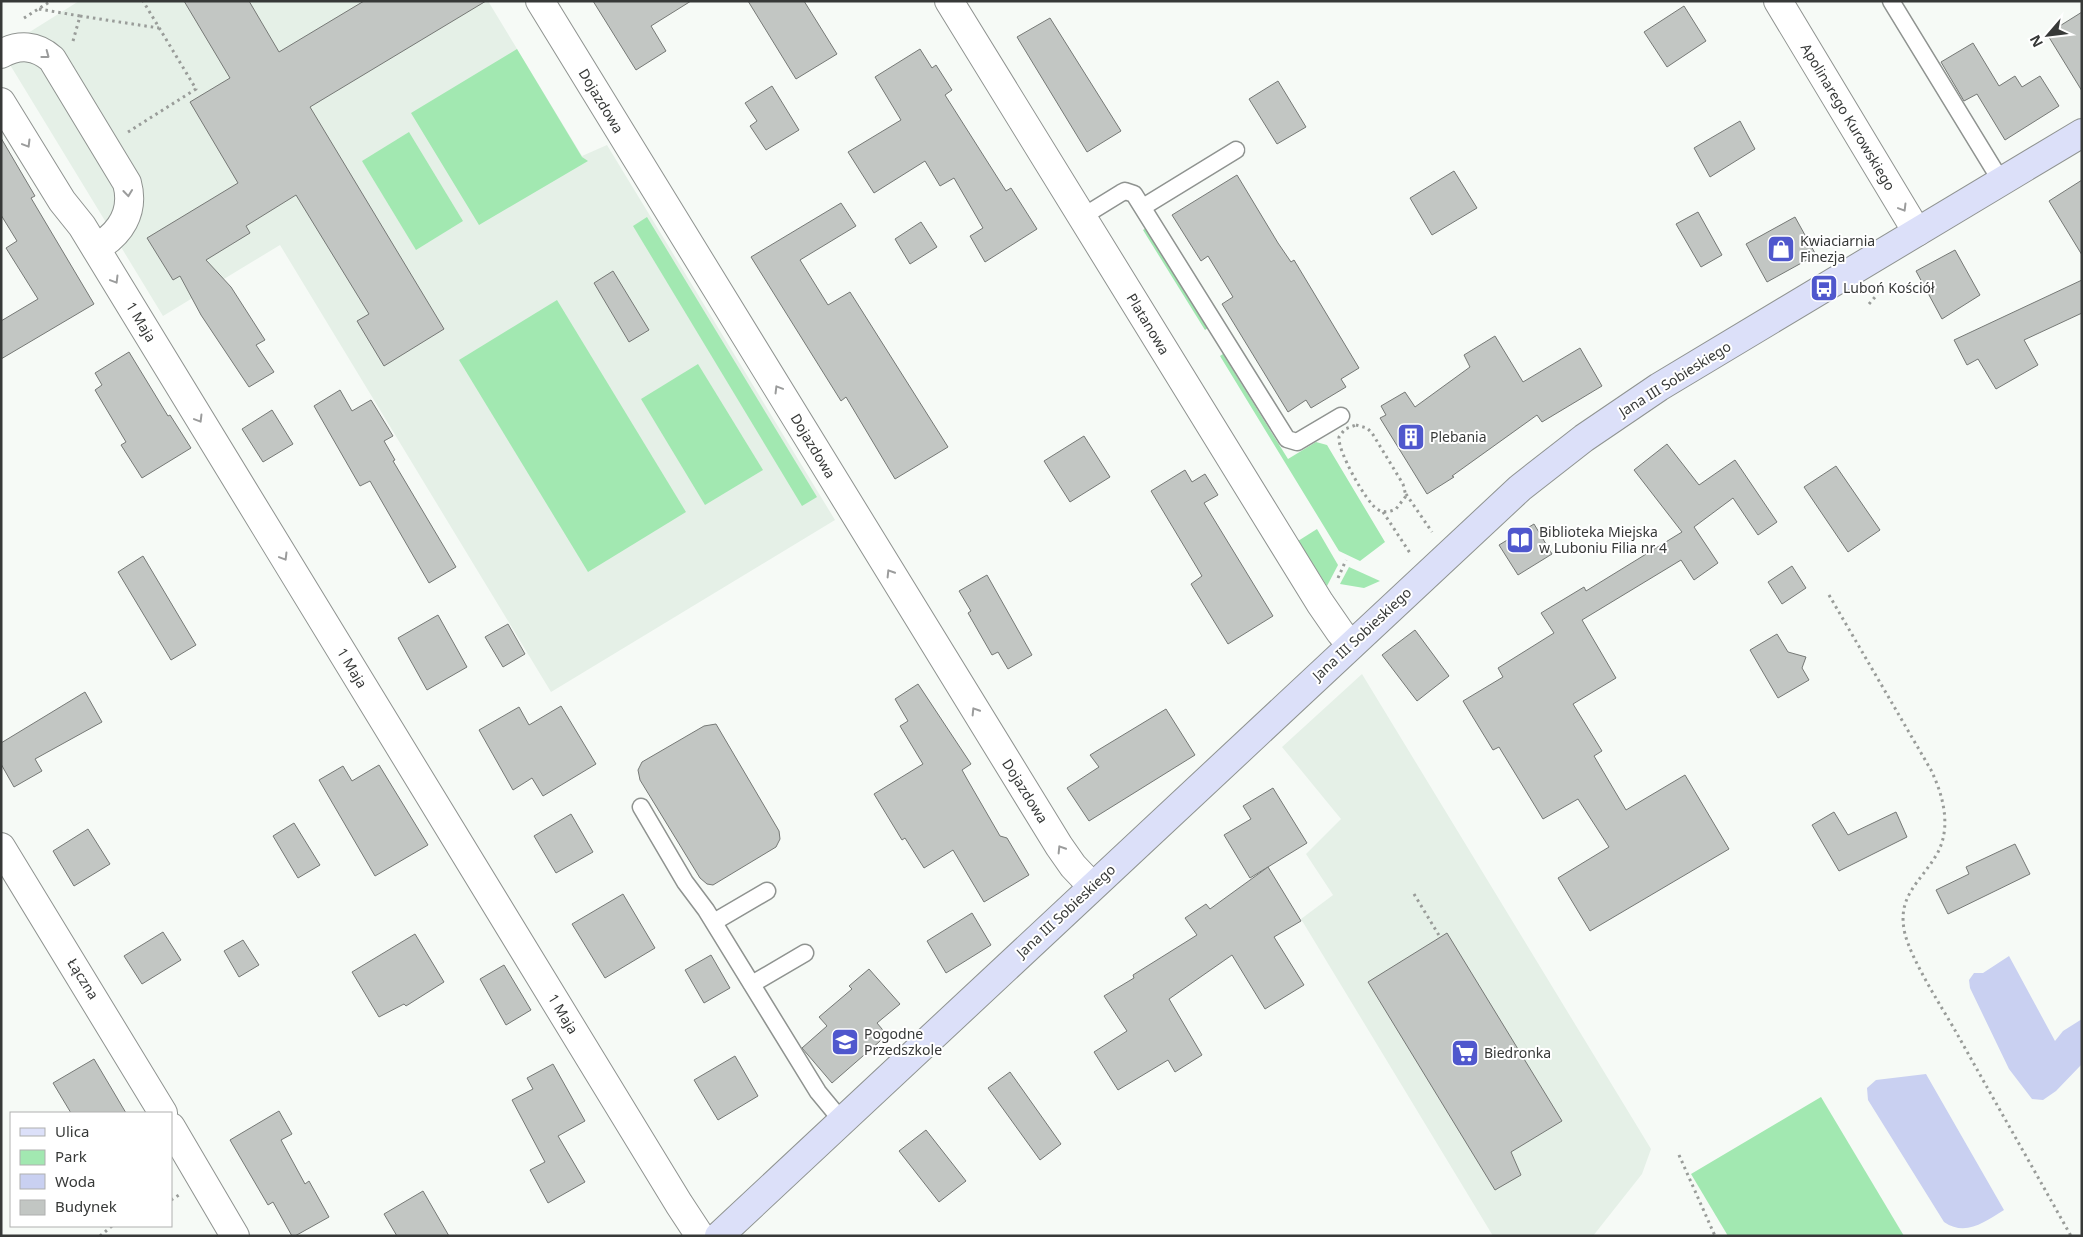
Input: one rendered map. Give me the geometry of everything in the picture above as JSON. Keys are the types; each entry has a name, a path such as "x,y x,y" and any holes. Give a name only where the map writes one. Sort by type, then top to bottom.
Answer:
{"street":[{"name":"Dojazdowa","path":"540,1 1059,846 1073,866 1092,886"},
{"name":"Platanowa","path":"949,1 1323,608 1351,645"},
{"name":"Apolinarego Kurowskiego","path":"1778,1 1917,232"},
{"path":"1,54 18,47 37,49 45,53 58,67 127,183 129,203 119,230 96,248"},
{"name":"1 Maja","path":"1,102 62,200 96,248 700,1236"},
{"name":"Jana III Sobieskiego","path":"719,1236 1494,511 1584,438 1687,370 2082,133"},
{"name":"Łączna","path":"1,847 162,1112"},
{"path":"172,1129 235,1236"}],"lane":[{"path":"1891,1 2000,181"},
{"path":"1143,208 1236,150"},
{"path":"1082,217 1125,191 1134,194 1284,436 1292,442 1297,442 1341,416"},
{"path":"641,807 685,882 714,922 818,1092 842,1121"},
{"path":"714,922 767,891"},
{"path":"752,984 805,953"}],"path":[{"path":"105,146 196,89 143,1"},
{"path":"38,9 159,28"},
{"path":"72,46 80,16"},
{"path":"1406,493 1400,506 1391,512 1383,511 1372,505 1341,452 1339,437 1345,429 1362,426 1372,433 1403,484 1406,493 1434,536"},
{"path":"1383,511 1412,557"},
{"path":"1829,596 1931,770 1943,801 1945,819 1942,840 1937,853 1912,887 1905,902 1905,935 1941,1005 2071,1236"},
{"path":"1414,894 1440,937"},
{"path":"1679,1155 1715,1236"},
{"path":"100,1236 111,1227"}],"shaded area":[{"path":"79,1 488,1 582,156 607,145 835,520 551,692 280,245 163,316 1,50"},
{"path":"1362,674 1651,1149 1642,1174 1593,1236 1493,1236 1301,919 1333,895 1306,854 1341,819 1282,747"}],"green space":[{"path":"517,49 582,157 588,161 479,225 411,113"},
{"path":"409,132 463,221 416,250 362,161"},
{"path":"647,217 817,497 802,506 633,226"},
{"path":"1146,228 1208,328 1205,330 1143,230"},
{"path":"557,300 686,512 588,572 459,360"},
{"path":"1223,354 1288,459 1316,442 1327,445 1385,542 1360,561 1339,551 1220,356"},
{"path":"698,364 763,470 705,505 641,399"},
{"path":"1317,529 1338,565 1327,586 1298,541"},
{"path":"1349,567 1380,581 1364,588 1340,584"},
{"path":"1821,1097 1904,1236 1728,1236 1691,1174"}],"water":[{"path":"2009,956 2055,1041 2063,1031 2082,1019 2082,1064 2056,1091 2043,1100 2032,1099 2009,1069 1970,988 1969,980 1974,973 1983,973"},
{"path":"1926,1074 2004,1210 1975,1226 1960,1228 1944,1222 1868,1100 1867,1088 1876,1080"}],"building":[{"path":"184,1 249,1 279,52 364,1 486,1 310,107 444,329 384,366 357,321 369,314 296,195 246,226 250,233 206,260 231,287 265,340 256,345 274,372 249,387 201,315 180,276 173,280 147,238 238,183 190,102 230,78"},
{"path":"593,1 691,1 651,26 666,51 636,70"},
{"path":"748,1 804,1 837,54 796,79"},
{"path":"1684,6 1706,41 1667,67 1644,32"},
{"path":"2082,12 2082,91 2047,34"},
{"path":"1050,18 1121,131 1087,152 1017,37"},
{"path":"1973,43 1999,86 2015,76 2022,87 2040,76 2059,106 2005,140 1977,94 1964,101 1941,62"},
{"path":"920,49 932,68 936,65 952,90 945,95 1006,191 1011,188 1037,229 985,262 970,236 983,228 954,178 940,186 925,161 874,193 848,152 901,120 875,77"},
{"path":"1278,81 1306,127 1277,144 1249,99"},
{"path":"772,86 799,130 766,150 750,126 757,121 745,103"},
{"path":"1740,121 1755,149 1710,177 1694,148"},
{"path":"1,138 35,196 31,198 94,304 1,359 1,321 38,299 6,248 17,241 1,215"},
{"path":"1454,171 1477,208 1432,235 1410,198"},
{"path":"1237,175 1278,243 1291,262 1294,260 1359,368 1341,379 1346,387 1311,408 1306,400 1288,412 1222,304 1233,297 1208,256 1201,261 1172,215"},
{"path":"2082,180 2082,255 2049,201"},
{"path":"841,203 856,226 800,260 828,305 850,292 948,447 895,479 846,397 841,401 751,257"},
{"path":"1698,212 1722,255 1701,267 1676,224"},
{"name":"Kwiaciarnia Finezja","path":"1795,217 1816,255 1767,282 1746,244"},
{"path":"921,222 937,247 910,264 895,239"},
{"path":"1955,250 1980,295 1942,319 1916,271"},
{"path":"613,271 649,330 629,342 594,283"},
{"path":"2082,280 2082,313 2024,340 2038,365 1996,389 1978,359 1967,365 1954,340"},
{"path":"1495,336 1523,382 1580,348 1602,386 1542,422 1537,415 1452,476 1454,477 1427,494 1380,418 1386,415 1381,406 1405,392 1415,407 1470,367 1464,355"},
{"path":"129,352 168,416 170,415 191,448 142,478 121,445 126,442 95,390 102,385 95,373"},
{"path":"340,390 352,411 371,400 393,436 384,441 395,460 393,461 456,567 429,583 370,481 360,486 314,406"},
{"path":"272,410 293,444 263,462 242,429"},
{"path":"1084,436 1110,477 1070,502 1044,461"},
{"path":"1667,444 1699,485 1735,460 1777,522 1758,535 1733,498 1694,527 1718,563 1694,580 1681,560 1582,620 1616,678 1573,704 1602,751 1594,756 1626,810 1685,775 1729,849 1590,931 1558,878 1609,847 1578,799 1543,819 1499,747 1493,750 1463,701 1503,677 1498,668 1554,633 1541,613 1584,587 1586,591 1682,532 1634,470"},
{"path":"1836,466 1880,530 1848,552 1804,487"},
{"path":"1185,470 1192,482 1205,474 1218,495 1204,503 1273,616 1228,644 1191,584 1202,576 1151,491"},
{"path":"1534,524 1552,554 1518,575 1499,545"},
{"path":"143,556 196,645 171,660 118,572"},
{"path":"1792,566 1806,588 1782,604 1768,582"},
{"path":"987,575 1032,655 1008,669 998,652 992,655 968,613 971,611 959,591"},
{"path":"438,615 467,667 427,690 398,638"},
{"path":"508,624 525,654 503,667 485,637"},
{"path":"1415,630 1449,676 1417,701 1382,655"},
{"path":"1777,634 1788,652 1806,657 1802,668 1809,680 1778,698 1750,650"},
{"path":"918,684 971,764 962,770 1000,836 1007,838 1029,875 984,902 953,850 924,868 905,838 902,840 874,794 923,764 900,726 908,721 895,699"},
{"path":"85,692 102,722 35,759 42,771 14,787 1,764 1,743"},
{"path":"561,706 596,764 543,796 532,778 513,790 479,730 519,707 529,725"},
{"path":"1166,709 1195,755 1089,821 1067,788 1099,767 1090,755"},
{"path":"716,724 779,831 780,839 776,847 713,885 707,884 700,878 640,780 638,770 642,762 704,726"},
{"path":"379,765 428,845 375,876 319,780 343,766 352,781"},
{"path":"1273,788 1307,843 1250,878 1224,835 1251,819 1243,806"},
{"path":"1834,812 1848,835 1896,812 1907,837 1839,871 1812,825"},
{"path":"571,814 593,852 556,873 534,836"},
{"path":"294,823 320,865 298,878 273,836"},
{"path":"88,829 110,864 74,886 53,851"},
{"path":"2015,844 2030,874 1948,914 1936,890 1969,874 1966,867"},
{"path":"1268,867 1301,921 1274,937 1304,985 1265,1009 1232,955 1169,999 1202,1055 1175,1072 1168,1060 1118,1090 1094,1052 1127,1031 1104,996 1134,978 1133,975 1197,935 1185,918 1206,904 1210,909"},
{"path":"623,894 655,948 605,978 572,924"},
{"path":"972,913 991,945 946,973 927,941"},
{"path":"163,932 181,960 142,984 124,956"},
{"name":"Biedronka","path":"1447,933 1562,1121 1511,1152 1521,1175 1495,1190 1368,982"},
{"path":"415,934 444,982 406,1006 404,1004 379,1017 352,972"},
{"path":"243,940 259,965 239,977 224,951"},
{"path":"711,955 730,988 704,1003 685,970"},
{"path":"504,965 531,1010 506,1025 480,979"},
{"name":"Pogodne Przedszkole","path":"869,969 900,1004 877,1023 887,1035 832,1083 802,1048 827,1026 819,1017 852,989 849,986"},
{"path":"735,1056 758,1096 718,1120 694,1080"},
{"path":"94,1059 125,1112 70,1112 53,1083"},
{"path":"553,1064 585,1121 558,1136 585,1182 548,1203 530,1170 545,1162 512,1100 533,1089 527,1078"},
{"path":"1010,1072 1061,1144 1040,1160 988,1088"},
{"path":"279,1111 292,1134 281,1140 305,1184 309,1181 329,1217 295,1236 292,1236 273,1202 268,1205 230,1140"},
{"path":"926,1130 966,1181 939,1202 899,1151"},
{"path":"423,1191 449,1236 397,1236 384,1214"}],"place":[{"name":"Kwiaciarnia Finezja","path":"1781,249"},
{"name":"Luboń Kościół","path":"1824,288"},
{"name":"Plebania","path":"1411,437"},
{"name":"Biblioteka Miejska w Luboniu Filia nr 4","path":"1520,540"},
{"name":"Pogodne Przedszkole","path":"845,1042"},
{"name":"Biedronka","path":"1465,1053"}]}
